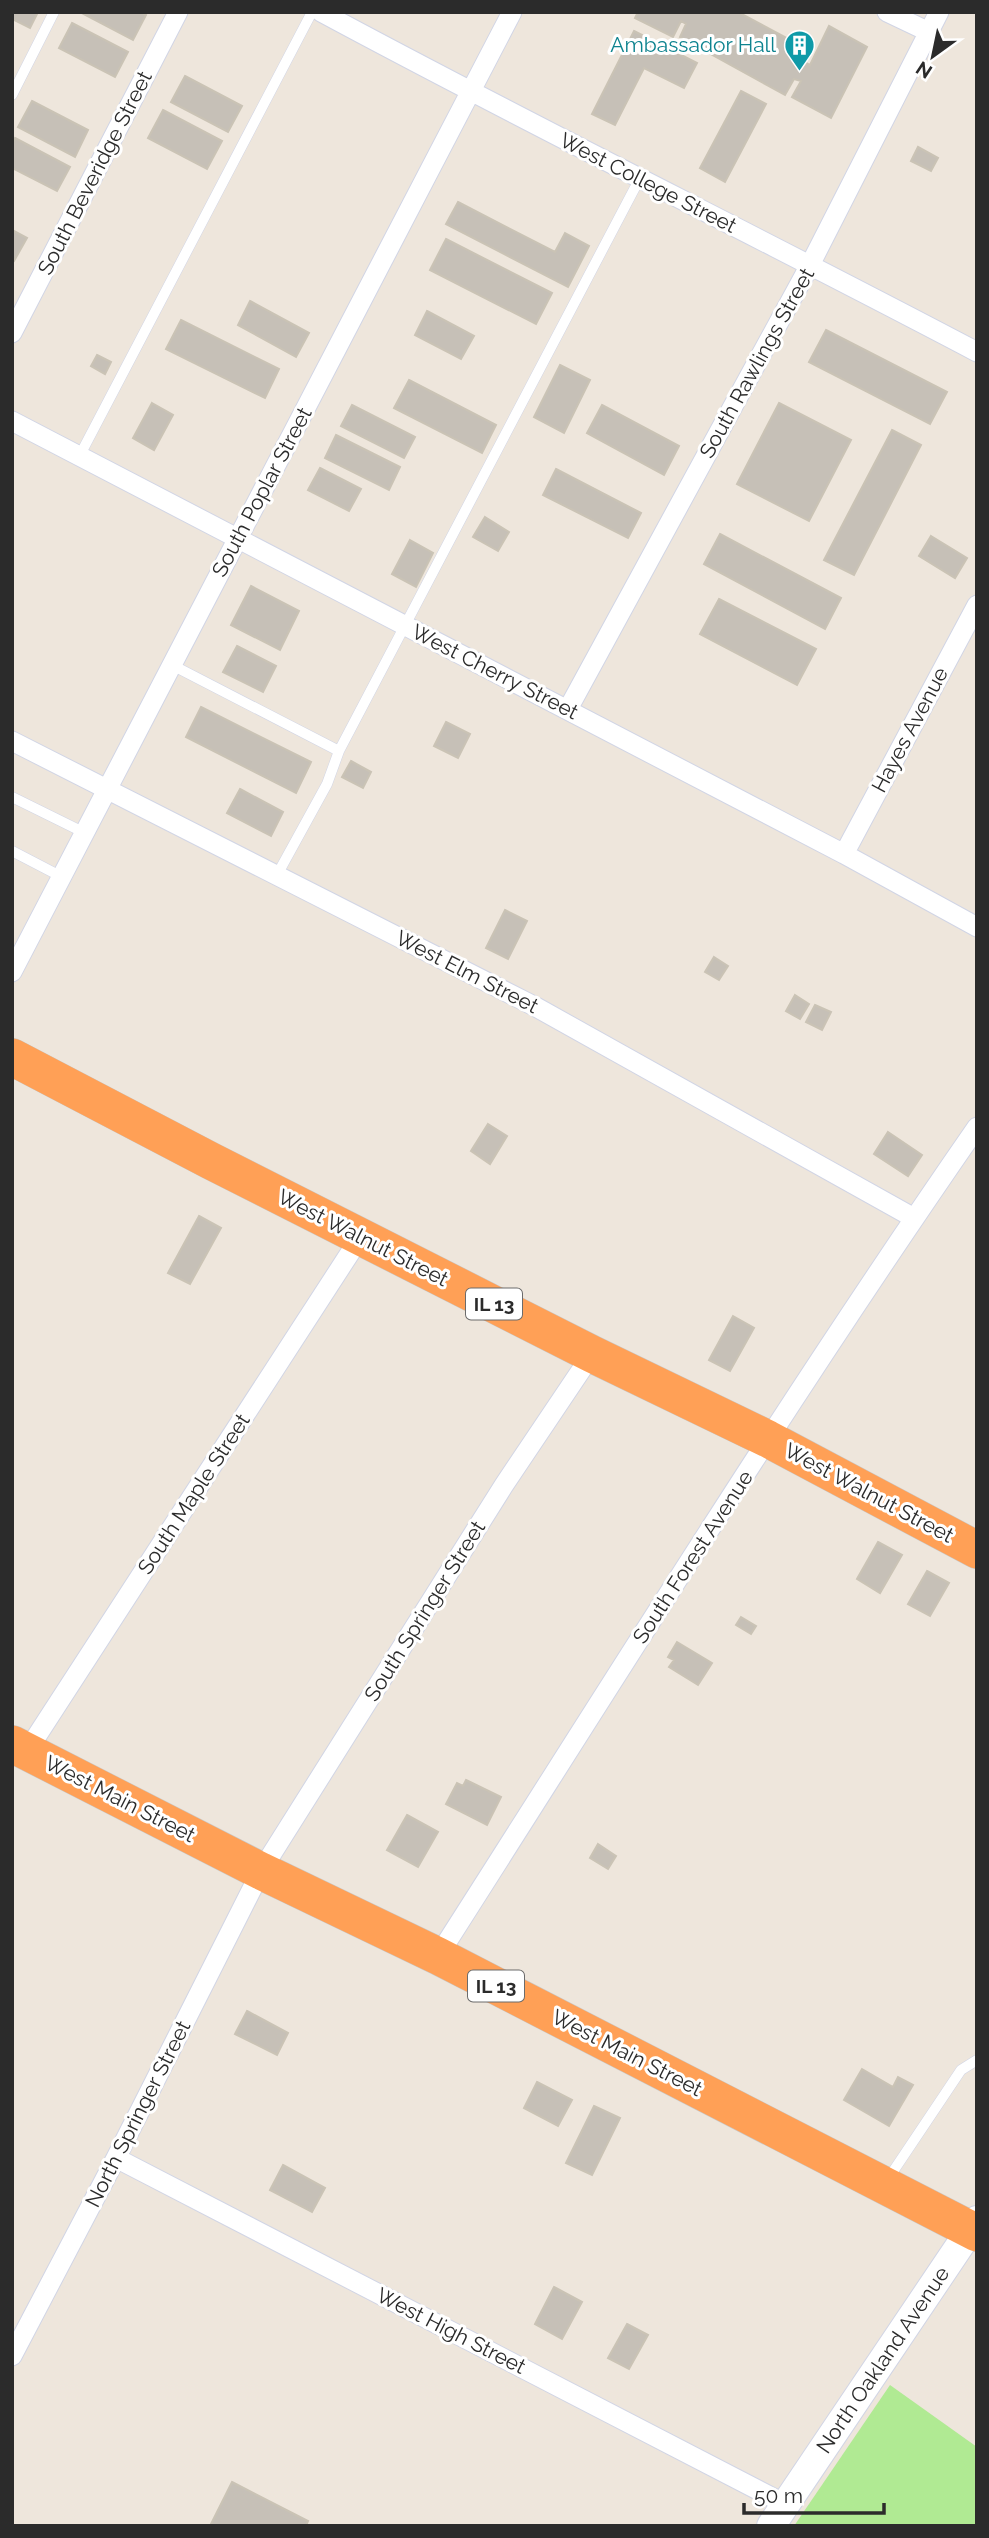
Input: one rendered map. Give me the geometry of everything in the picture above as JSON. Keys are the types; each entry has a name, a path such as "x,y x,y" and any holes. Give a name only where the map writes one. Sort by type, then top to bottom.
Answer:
{"highway":[{"name":"West Walnut Street","path":"12,1057 592,1354 768,1439 977,1550"},
{"name":"West Main Street","path":"19,1747 261,1871 438,1956 884,2185 975,2228"}],"street":[{"name":"South Beveridge Street","path":"12,333 178,12"},
{"name":"West College Street","path":"321,12 470,92 977,352"},
{"name":"South Poplar Street","path":"12,972 512,12"},
{"path":"887,12 929,32"},
{"name":"South Rawlings Street","path":"568,709 810,265 939,12"},
{"name":"West Cherry Street","path":"13,422 568,709 977,926"},
{"name":"Hayes Avenue","path":"844,854 969,637 977,605"},
{"name":"West Elm Street","path":"12,741 536,1007 914,1218"},
{"name":"South Forest Avenue","path":"438,1956 768,1439 977,1127"},
{"name":"South Maple Street","path":"19,1747 361,1236"},
{"name":"South Springer Street","path":"261,1871 504,1485 592,1354"},
{"name":"North Springer Street","path":"12,2356 261,1871"},
{"name":"West High Street","path":"116,2158 778,2515"},
{"name":"North Oakland Avenue","path":"778,2515 975,2228"}],"lane":[{"path":"12,96 54,12"},
{"path":"80,455 312,12"},
{"path":"277,875 327,785 339,751 639,178"},
{"path":"172,665 339,751"},
{"path":"12,797 85,833"},
{"path":"12,851 62,877"},
{"path":"884,2185 961,2070 977,2060"}],"green space":[{"path":"890,2385 977,2447 977,2526 794,2526"}],"building":[{"path":"12,12 38,12 30,28 12,19"},
{"path":"80,12 140,12 146,15 133,40"},
{"name":"Ambassador Hall","path":"638,12 738,12 809,50 803,61 810,65 829,26 867,47 831,118 792,97 801,81 794,79 785,95 680,37 686,24 681,21 673,37 635,18"},
{"path":"72,23 128,52 115,77 59,48"},
{"path":"634,31 697,63 684,88 644,68 615,125 592,114"},
{"path":"185,76 242,106 228,132 171,102"},
{"path":"741,91 766,104 725,182 700,168"},
{"path":"32,101 88,130 75,157 18,127"},
{"path":"163,110 222,141 207,169 148,138"},
{"path":"15,138 70,167 57,191 12,168 12,144"},
{"path":"918,147 938,158 931,171 911,161"},
{"path":"458,202 555,252 565,233 589,246 568,287 446,224"},
{"path":"12,230 27,238 14,261 12,260"},
{"path":"446,239 552,293 536,324 430,270"},
{"path":"250,301 309,333 296,357 238,325"},
{"path":"427,311 474,336 461,359 415,335"},
{"path":"181,320 279,369 265,398 166,349"},
{"path":"826,330 947,392 930,424 809,362"},
{"path":"97,355 111,362 105,374 91,366"},
{"path":"560,365 590,380 564,433 534,417"},
{"path":"409,380 496,425 482,453 394,408"},
{"path":"152,403 173,415 154,450 133,438"},
{"path":"779,403 851,440 809,521 737,484"},
{"path":"352,405 415,437 404,458 341,426"},
{"path":"602,405 679,446 664,475 587,433"},
{"path":"892,430 921,445 854,575 824,560"},
{"path":"336,435 400,467 389,490 325,458"},
{"path":"320,468 361,489 349,511 308,490"},
{"path":"556,469 641,513 628,538 543,495"},
{"path":"485,517 509,532 498,551 473,537"},
{"path":"720,534 841,598 825,629 704,564"},
{"path":"931,536 967,558 955,578 919,556"},
{"path":"410,540 433,553 416,587 392,574"},
{"path":"251,586 299,611 280,650 231,625"},
{"path":"719,599 816,649 797,685 700,634"},
{"path":"237,646 276,666 263,692 223,672"},
{"path":"201,707 311,762 296,793 186,737"},
{"path":"446,722 470,734 458,758 434,746"},
{"path":"351,761 371,772 363,788 342,777"},
{"path":"240,789 283,812 271,836 227,813"},
{"path":"505,910 527,921 508,959 486,948"},
{"path":"714,957 728,966 719,980 705,972"},
{"path":"795,995 809,1004 800,1019 786,1011"},
{"path":"815,1005 831,1012 822,1030 806,1022"},
{"path":"488,1124 507,1136 490,1164 471,1151"},
{"path":"888,1132 922,1155 908,1176 874,1154"},
{"path":"199,1216 221,1228 190,1284 168,1273"},
{"path":"733,1316 754,1328 730,1371 709,1360"},
{"path":"878,1542 902,1555 880,1593 857,1579"},
{"path":"927,1571 949,1583 930,1616 908,1604"},
{"path":"741,1617 756,1626 751,1634 736,1625"},
{"path":"677,1642 712,1663 698,1685 669,1667 674,1660 668,1657"},
{"path":"466,1780 501,1797 487,1825 446,1804 457,1783 463,1786"},
{"path":"407,1815 438,1832 418,1867 387,1850"},
{"path":"598,1844 616,1856 608,1869 590,1858"},
{"path":"247,2011 288,2033 277,2055 235,2034"},
{"path":"862,2069 893,2087 898,2077 913,2085 889,2126 844,2100"},
{"path":"537,2082 572,2100 558,2126 524,2108"},
{"path":"594,2106 620,2118 592,2175 566,2163"},
{"path":"283,2165 325,2188 312,2212 270,2190"},
{"path":"554,2287 582,2302 562,2339 535,2324"},
{"path":"627,2324 648,2335 629,2369 608,2358"},
{"path":"232,2482 308,2521 306,2526 210,2526"}],"place":[{"name":"Ambassador Hall","path":"799,72"}]}
